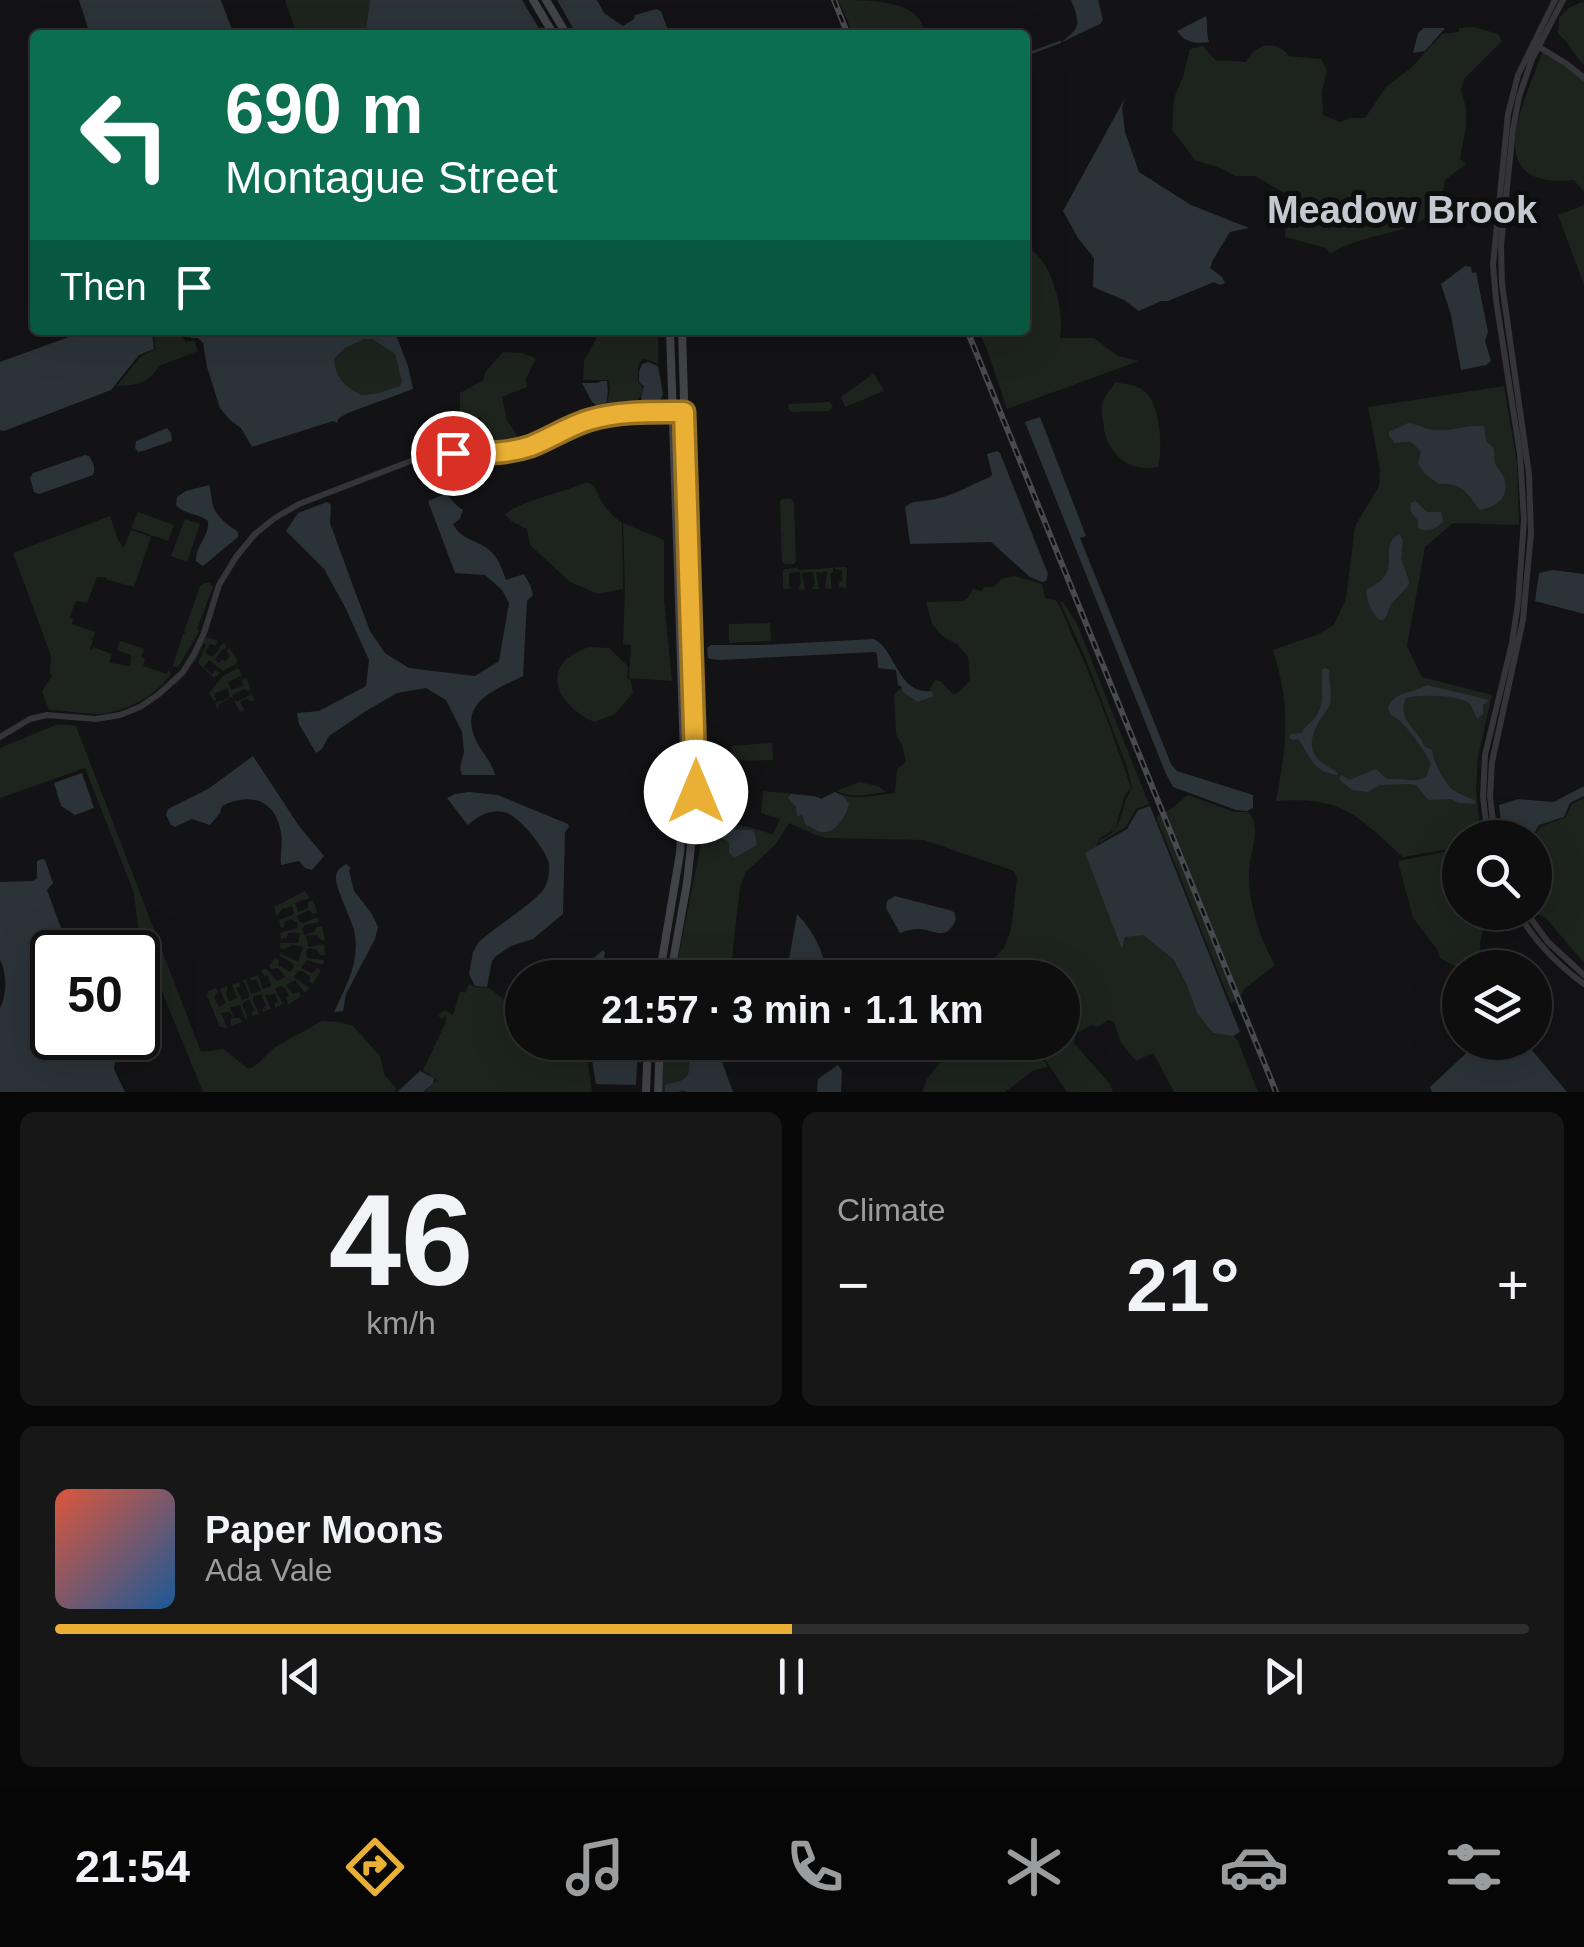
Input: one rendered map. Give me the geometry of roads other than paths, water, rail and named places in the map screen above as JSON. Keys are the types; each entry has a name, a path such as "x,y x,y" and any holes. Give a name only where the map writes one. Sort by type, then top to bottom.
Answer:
{"main road":[{"path":"533,0 551,30"},
{"path":"546,0 564,30"},
{"path":"662,960 680,853 684,796 670,335"},
{"path":"673,960 692,853 696,800 682,335"},
{"path":"646,1092 647,1060"},
{"path":"658,1092 659,1060"}],"street":[{"path":"1491,820 1492,762 1523,620 1532,533 1529,474 1502,284 1502,246 1519,97 1555,0"},
{"path":"1488,820 1483,797 1485,755 1512,644 1524,532 1520,454 1496,300 1494,250 1510,109 1518,75 1563,0"},
{"path":"1536,45 1584,78"},
{"path":"1510,109 1510,156"},
{"path":"1494,250 1502,284"},
{"path":"0,737 30,719 47,715 96,719 140,707 159,694 198,647 219,585 236,557 256,534 298,504 429,454 494,454 516,450 589,420 684,412"},
{"path":"1528,930 1584,984"},
{"path":"1539,930 1584,975"}],"waterway":[{"path":"1030,53 1060,42"}],"railway":[{"path":"834,0 846,30"},
{"path":"969,335 1276,1092"}],"district":[{"name":"Meadow Brook","path":"1402,210"}]}
